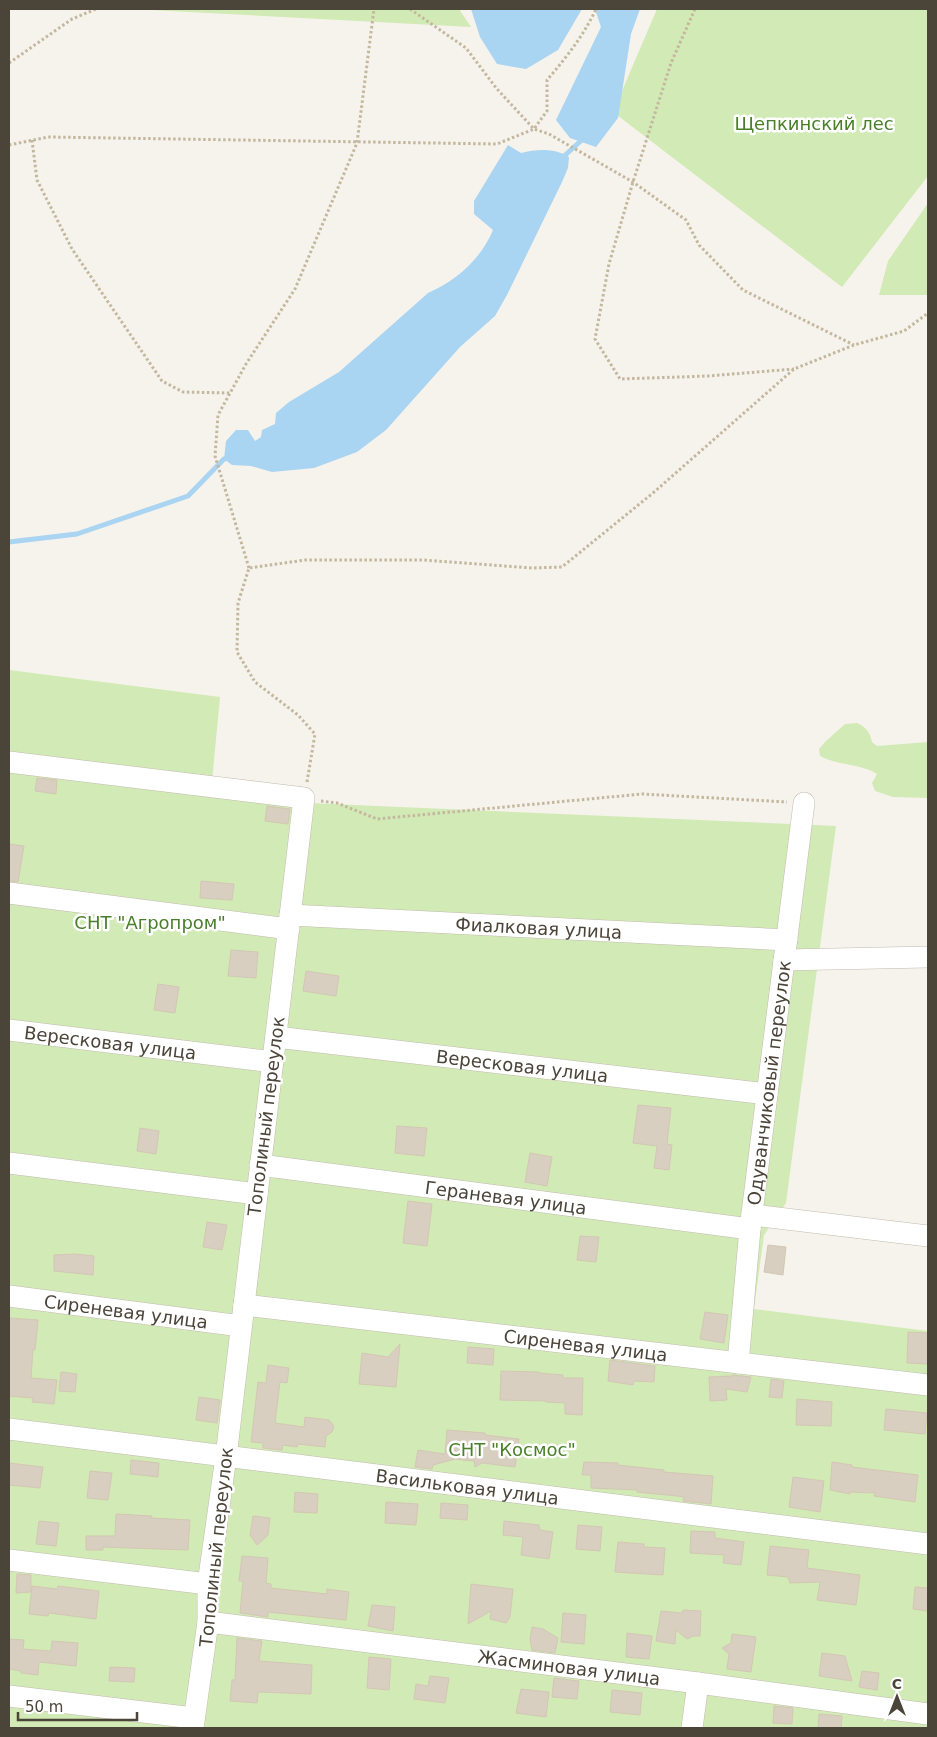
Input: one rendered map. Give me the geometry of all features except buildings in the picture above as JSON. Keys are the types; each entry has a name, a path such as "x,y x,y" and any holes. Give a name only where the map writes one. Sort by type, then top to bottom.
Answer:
{"lane":[{"path":"9,762 304,798"},
{"name":"Тополиный переулок","path":"194,1723 208,1622 208,1584 226,1457 304,798"},
{"name":"Одуванчиковый переулок","path":"738,1363 751,1222 804,803"},
{"name":"Фиалковая улица","path":"9,893 289,922 928,957"},
{"name":"Вересковая улица","path":"9,1030 273,1062"},
{"name":"Вересковая улица","path":"276,1038 767,1094"},
{"path":"9,1163 257,1194"},
{"name":"Гераневая улица","path":"260,1165 751,1222 928,1236"},
{"name":"Сиреневая улица","path":"9,1296 241,1326"},
{"name":"Сиреневая улица","path":"244,1304 928,1385"},
{"name":"Васильковая улица","path":"9,1429 928,1544"},
{"path":"9,1560 208,1584"},
{"name":"Жасминовая улица","path":"208,1622 698,1683 928,1714"},
{"path":"692,1728 698,1683"},
{"path":"9,1696 194,1723"}],"path":[{"path":"9,62 72,19 96,9"},
{"path":"374,9 357,143 295,289 246,364 218,415 215,456 249,568 238,603 238,652 255,682 298,715 315,734 304,798 337,803 377,819 642,794 804,803"},
{"path":"410,9 466,48 497,89 534,129 549,134 633,182 686,220 699,245 743,290 854,345"},
{"path":"9,145 48,137 497,144 534,129 547,111 547,80 563,62 591,20 596,9"},
{"path":"695,9 671,63 633,182 610,264 595,339 620,379 708,376 794,369 854,345 904,332 928,313"},
{"path":"32,140 37,180 72,249 162,381 183,392 230,393"},
{"path":"249,568 305,560 423,560 532,568 562,567 653,493 794,369"}],"green space":[{"path":"132,9 459,9 471,27"},
{"name":"Щепкинский лес","path":"657,9 928,9 928,176 842,287 613,112"},
{"path":"928,203 928,295 879,295 888,261"},
{"name":"СНТ \"Космос\"","path":"9,670 220,697 211,792 308,803 836,826 786,1203 764,1235 754,1309 928,1331 928,1728 9,1728"},
{"path":"857,723 867,730 872,742 877,746 928,742 928,798 893,797 875,791 872,783 877,774 870,770 820,756 819,749 845,724"}],"water":[{"path":"471,9 582,9 558,50 526,69 497,64 480,37"},
{"path":"595,9 640,9 631,34 618,118 596,147 570,138 556,120 601,27"},
{"path":"508,145 521,153 546,150 558,152 569,157 568,168 562,182 495,316 460,347 386,430 357,452 314,468 272,472 251,466 232,465 224,459 226,441 236,430 248,430 255,441 261,437 262,430 275,424 276,413 289,402 339,372 428,293 458,275 475,260 493,230 474,214 474,201"}],"waterway":[{"path":"562,158 585,137"},
{"path":"9,542 77,534 188,496 224,459 230,458"}],"park label":[{"name":"СНТ \"Агропром\"","path":"150,922"}]}
